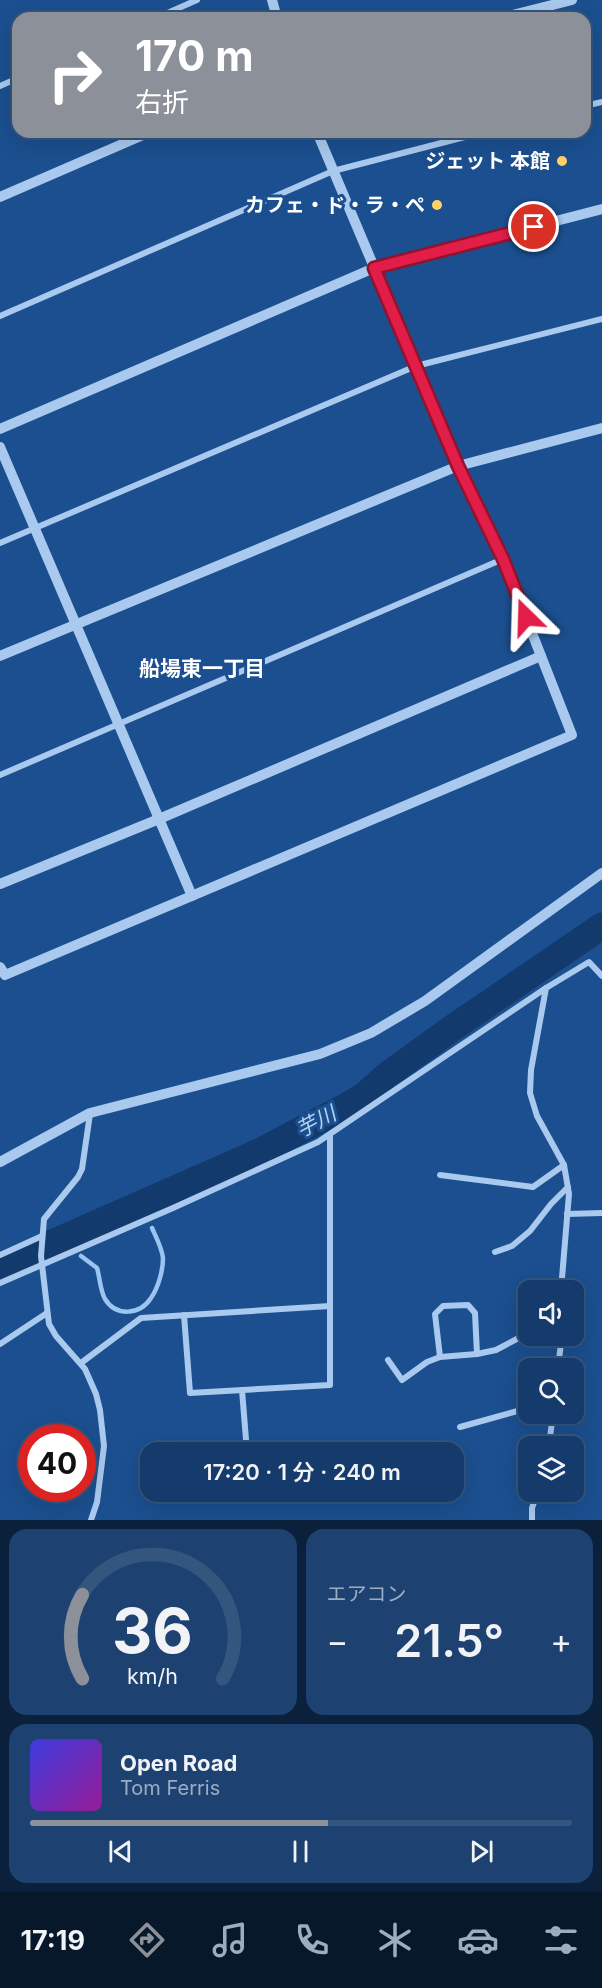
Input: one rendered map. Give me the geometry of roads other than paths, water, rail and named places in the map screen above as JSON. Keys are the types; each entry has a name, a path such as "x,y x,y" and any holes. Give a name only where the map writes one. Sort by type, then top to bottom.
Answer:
{"street":[{"path":"170,12 197,0"},
{"path":"525,12 572,0"},
{"path":"0,197 136,138"},
{"path":"0,967 5,975 572,735 503,559 458,466 319,138"},
{"path":"0,316 333,171 461,138"},
{"path":"0,429 374,268 602,209"},
{"path":"0,543 416,366 602,319"},
{"path":"0,656 458,466 602,428"},
{"path":"0,447 192,896"},
{"path":"0,775 503,559"},
{"path":"0,884 159,819 541,656"},
{"path":"0,1162 90,1113 320,1054 365,1036 425,1001 602,873"},
{"path":"0,1283 270,1165 330,1136 546,988 590,962 602,976"},
{"path":"546,988 531,1070 530,1093 537,1116 564,1165 568,1187 562,1280"},
{"path":"90,1113 82,1169 67,1192 46,1214 41,1256 49,1324 56,1336 81,1363 96,1394 104,1446 97,1502 91,1520"},
{"path":"184,1315 190,1393 330,1385 330,1136"},
{"path":"440,1176 532,1187 564,1165"},
{"path":"495,1252 512,1246 530,1231 568,1187"},
{"path":"567,1214 602,1213"},
{"path":"0,1255 42,1237"},
{"path":"440,1358 435,1314 443,1306 468,1305 475,1313 477,1354"},
{"path":"81,1363 141,1318 330,1306"},
{"path":"0,1344 47,1313"},
{"path":"388,1360 402,1380 427,1362 496,1350 518,1338"},
{"path":"242,1390 246,1442"},
{"path":"460,1427 518,1411"},
{"path":"532,1520 534,1502"}],"waterway":[{"name":"芋川","path":"0,1266 261,1151 345,1107 365,1095 386,1076 451,1029 602,926"},
{"name":"芋川","path":"143,1202 146,1211"},
{"path":"81,1256 97,1268 103,1295 110,1305 121,1311 135,1311 151,1298 161,1274 162,1254 152,1228"},
{"name":"芋川","path":"54,1243 59,1245"}],"place":[{"name":"ジェット 本館","path":"562,161"},
{"name":"カフェ・ド・ラ・ぺ","path":"437,205"}],"district":[{"name":"船場東一丁目","path":"202,669"}]}
